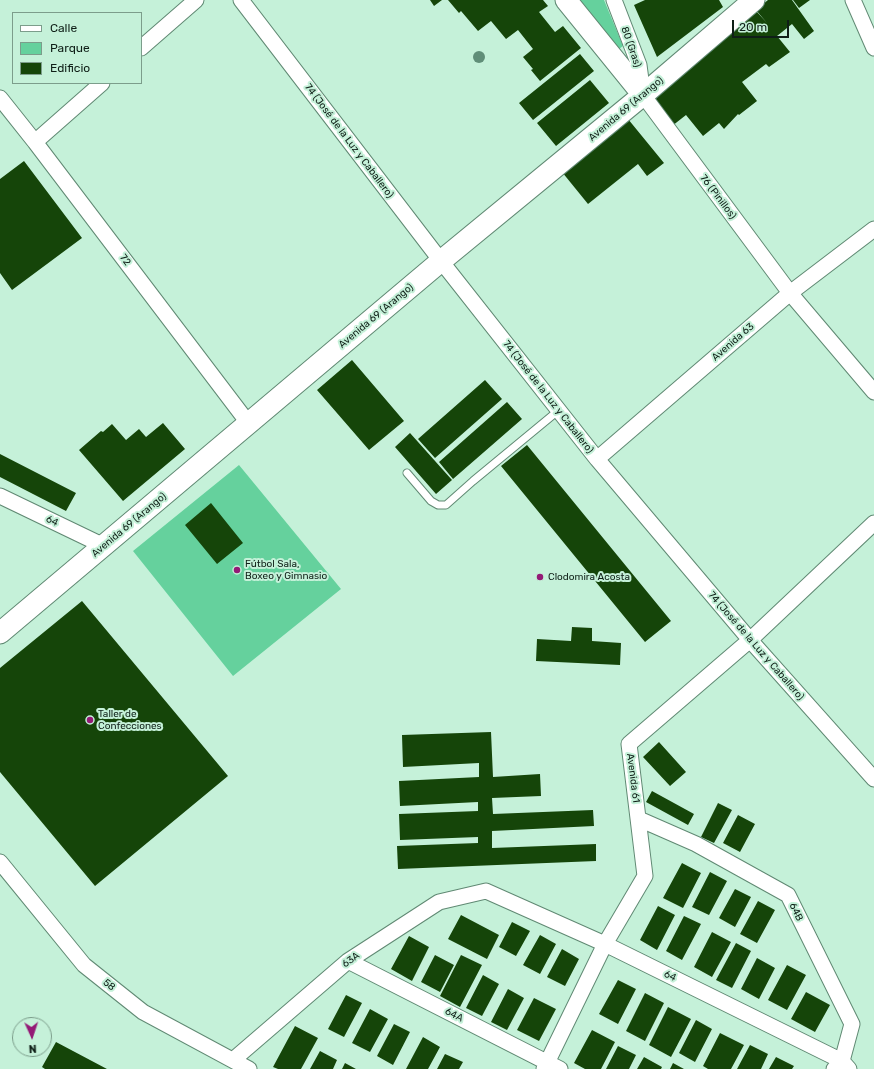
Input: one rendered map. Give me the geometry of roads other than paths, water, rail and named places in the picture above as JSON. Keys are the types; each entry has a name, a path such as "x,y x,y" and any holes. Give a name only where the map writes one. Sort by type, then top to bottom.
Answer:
{"street":[{"path":"142,47 196,0"},
{"name":"74 (José de la Luz y Caballero)","path":"241,0 441,261 597,459 750,640 874,779"},
{"name":"76 (Pinillos)","path":"566,0 643,95 790,293 874,392"},
{"name":"80 (Gras)","path":"614,0 639,65 643,95"},
{"name":"Avenida 69 (Arango)","path":"0,633 441,261 643,95 754,0"},
{"path":"853,0 874,48"},
{"path":"35,142 101,84"},
{"name":"72","path":"0,98 35,142 248,424"},
{"name":"Avenida 63","path":"597,459 790,293 874,229"},
{"name":"64","path":"0,496 104,546"},
{"name":"Avenida 61","path":"550,1067 605,944 646,876 629,744 750,640 874,523"},
{"name":"64B","path":"639,818 696,844 788,895 852,1024 842,1066"},
{"name":"58","path":"0,862 84,965 143,1012 250,1069"},
{"name":"64","path":"486,891 605,944 842,1066"},
{"name":"63A","path":"233,1060 348,961 439,902 486,891"},
{"name":"64A","path":"348,961 550,1067"}],"lane":[{"path":"408,473 431,501 438,505 446,505 559,410"}],"place":[{"name":"Fútbol Sala, Boxeo y Gimnasio","path":"237,570"},
{"name":"Clodomira Acosta","path":"540,577"},
{"name":"Taller de Confecciones","path":"90,720"}]}
